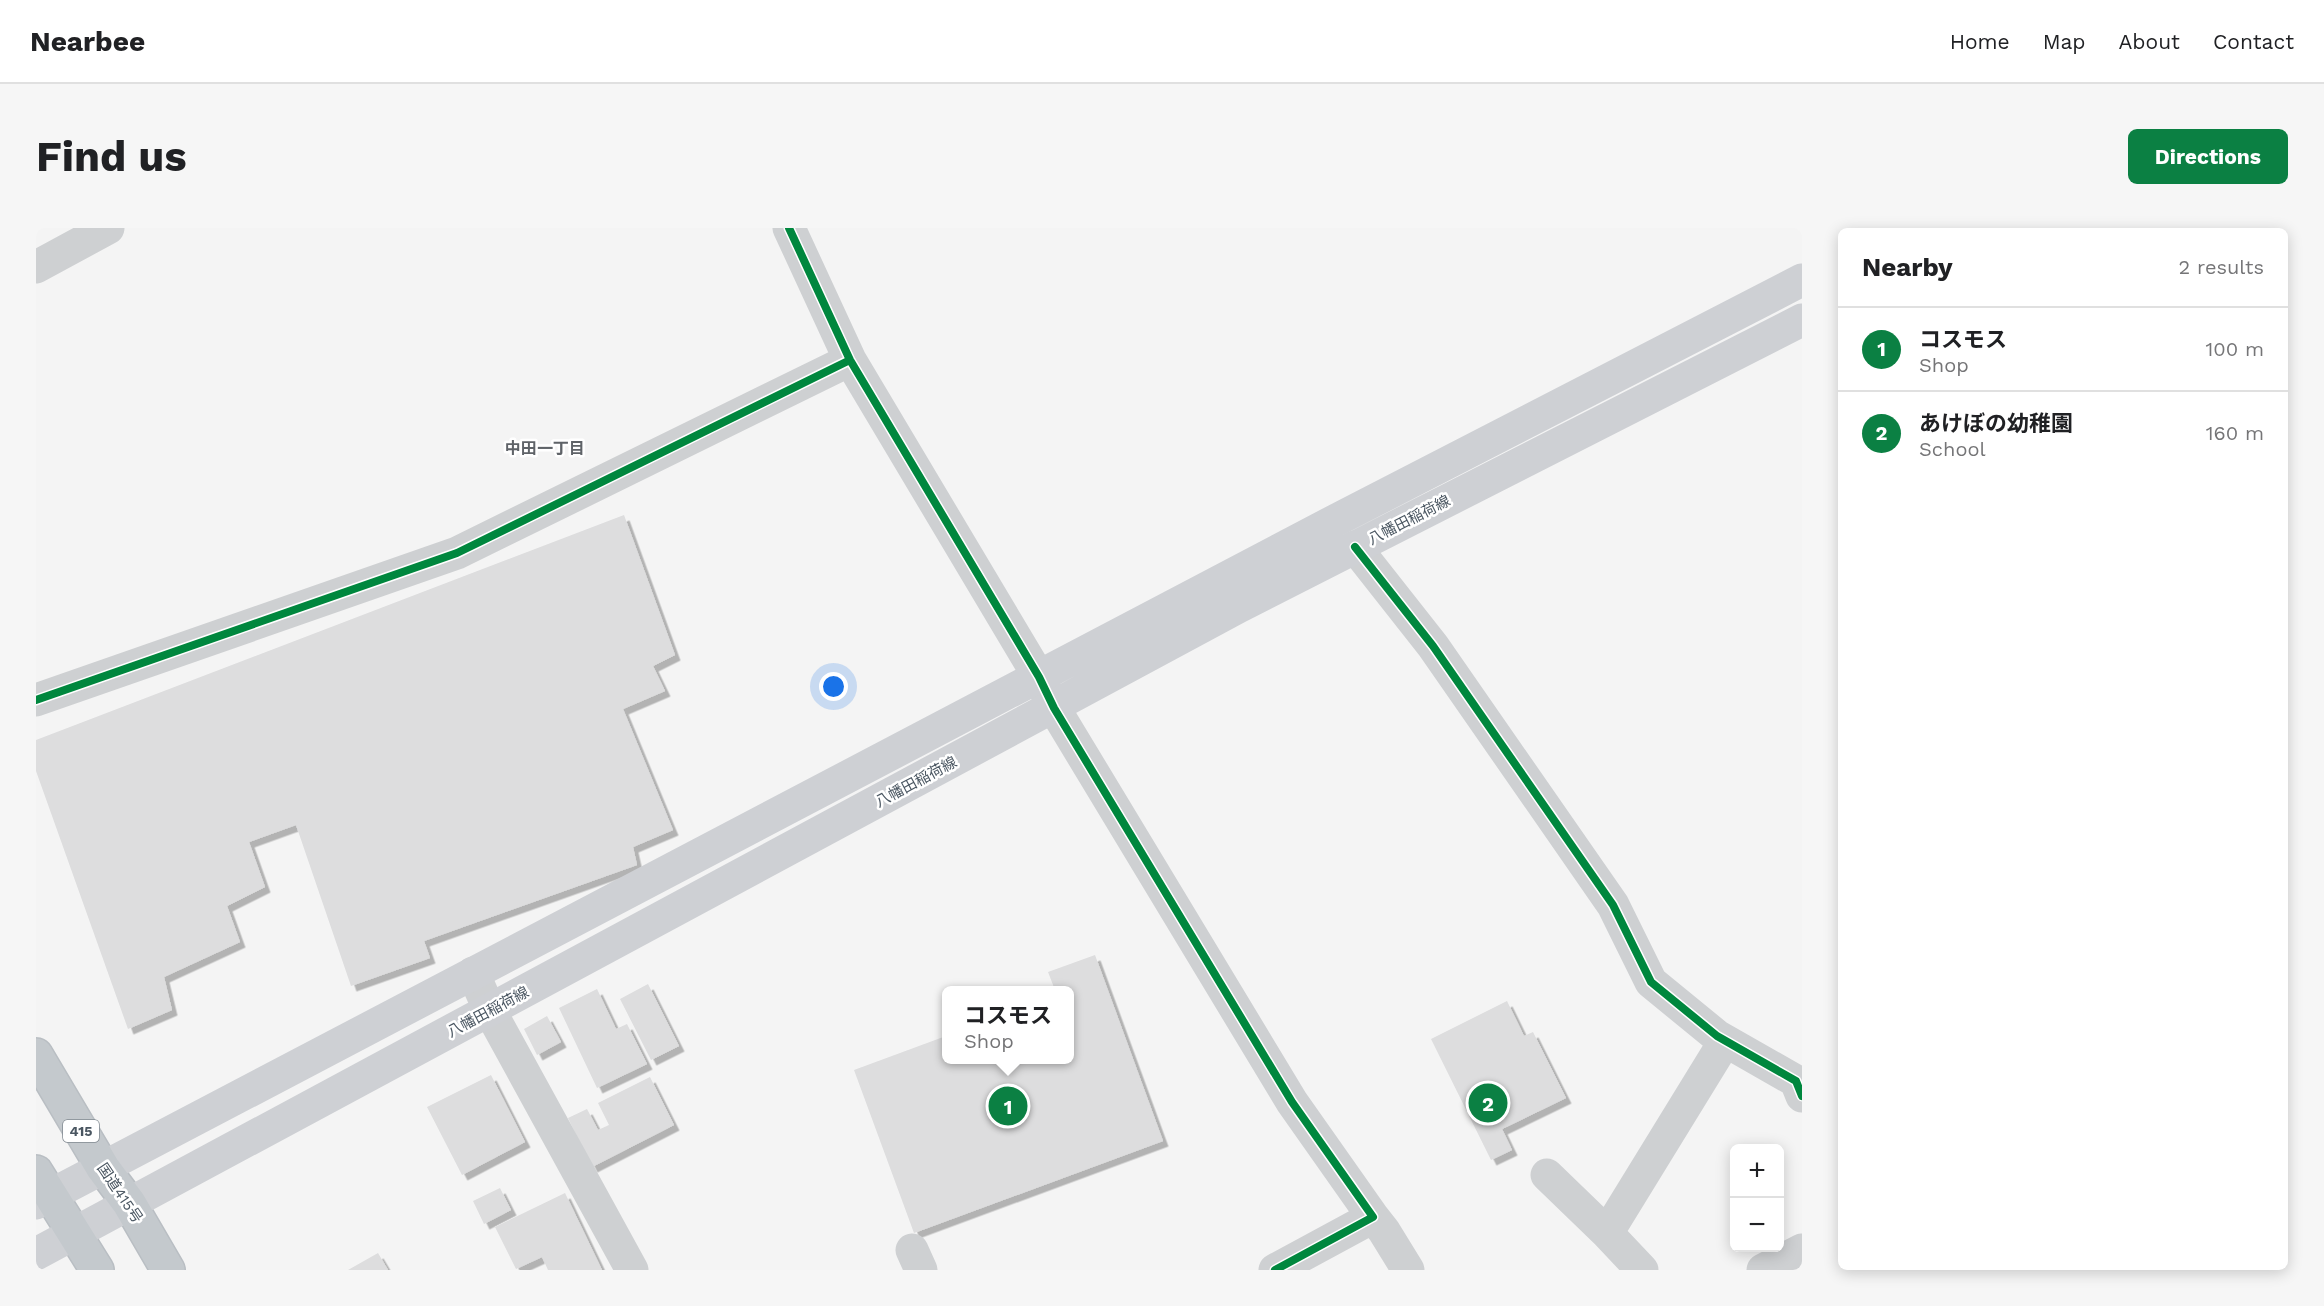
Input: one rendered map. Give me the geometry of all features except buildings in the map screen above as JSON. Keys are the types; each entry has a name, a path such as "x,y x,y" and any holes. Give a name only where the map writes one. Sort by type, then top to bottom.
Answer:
{"highway":[{"name":"国道415号","path":"36,1055 103,1168 129,1203 168,1270"},
{"path":"41,1190 76,1234 97,1270"}],"main road":[{"path":"41,1190 103,1168 1038,676 1802,280"},
{"name":"八幡田稲荷線","path":"36,1254 1240,606 1802,320"}],"street":[{"path":"40,256 108,228"},
{"path":"789,228 850,360 1038,676 1054,708 1292,1102 1384,1231 1408,1270"},
{"path":"36,700 457,553 850,360"},
{"path":"1355,547 1433,646 1613,905 1651,982 1725,1041 1796,1081 1802,1096"},
{"path":"473,973 490,1011 632,1270"},
{"path":"1607,1233 1725,1041"},
{"path":"1547,1175 1642,1270"},
{"path":"1275,1270 1373,1217"},
{"path":"1763,1270 1802,1250"}],"cycle path":[{"path":"789,228 850,360 1039,677 1054,708 1292,1102 1373,1217 1275,1270"},
{"path":"36,700 457,553 850,360"},
{"path":"1355,547 1433,646 1613,905 1651,982 1717,1036 1796,1081 1802,1096"}],"place":[{"name":"あけぼの幼稚園","path":"1488,1103"},
{"name":"コスモス","path":"1008,1106"}],"district":[{"name":"中田一丁目","path":"545,448"}]}
